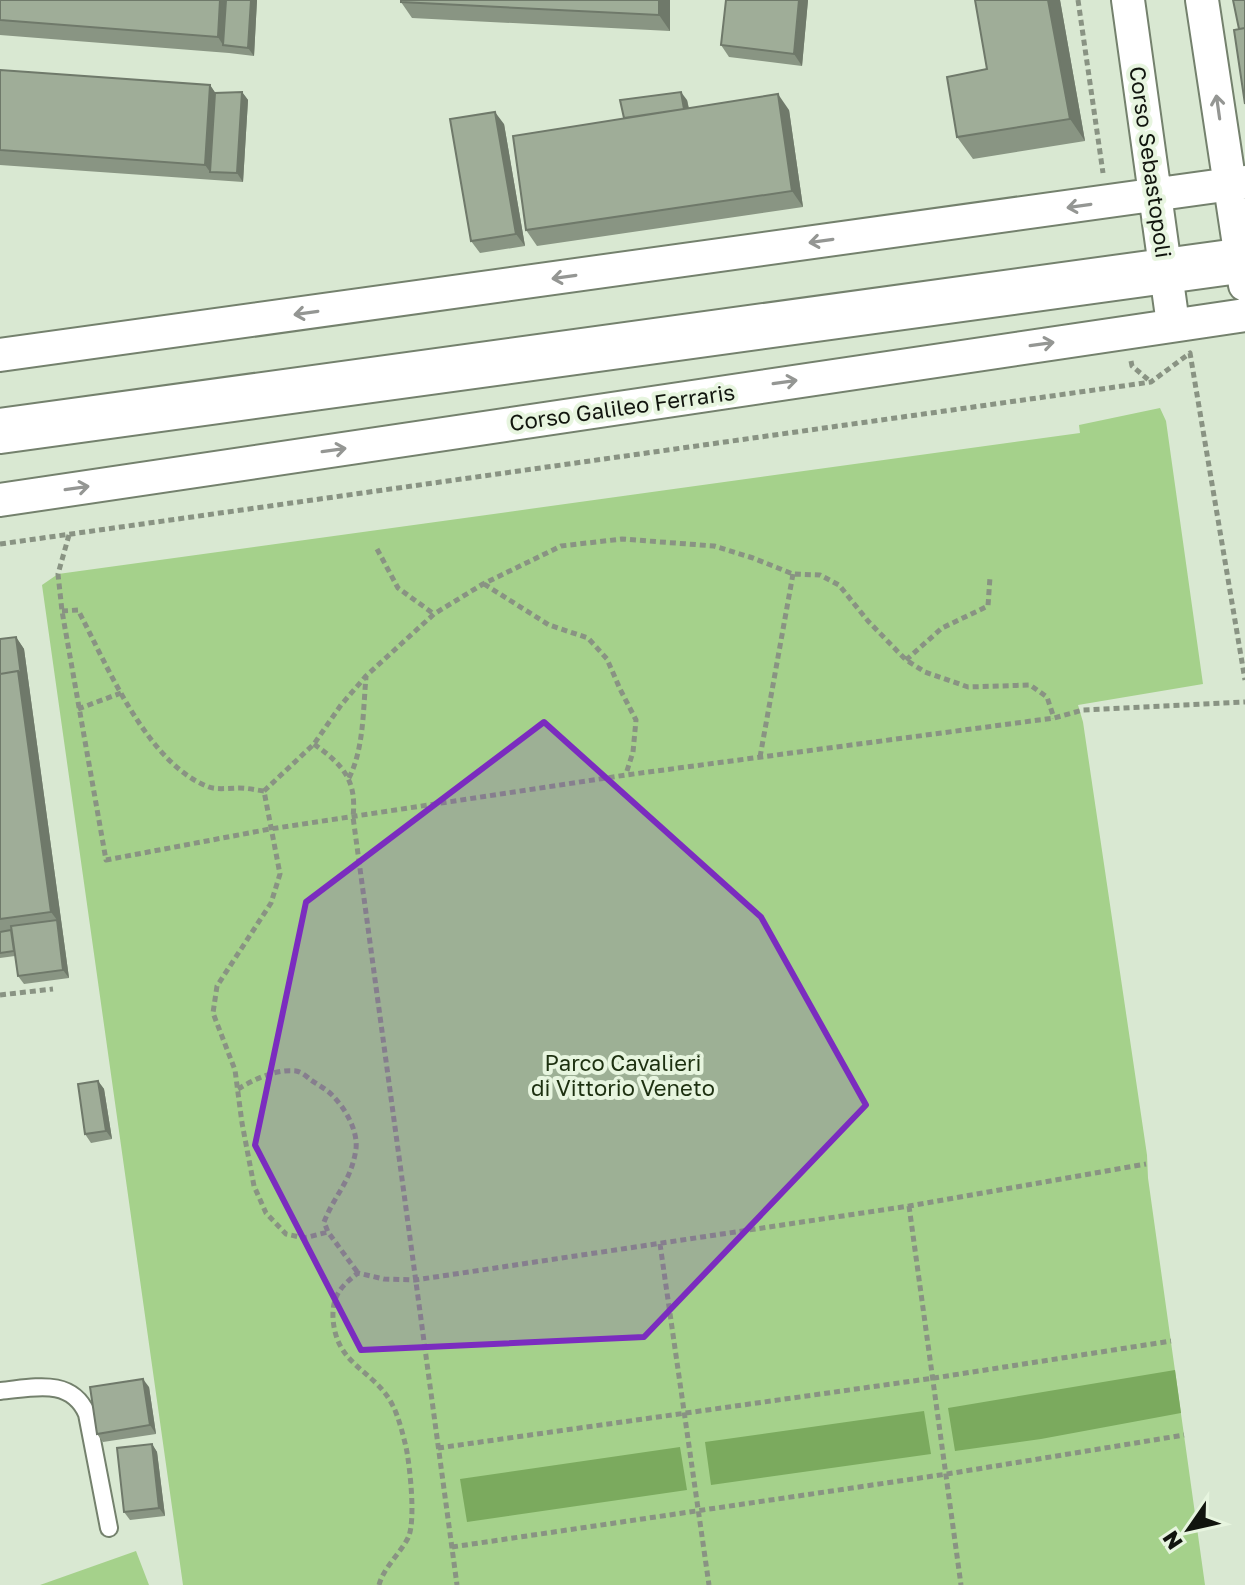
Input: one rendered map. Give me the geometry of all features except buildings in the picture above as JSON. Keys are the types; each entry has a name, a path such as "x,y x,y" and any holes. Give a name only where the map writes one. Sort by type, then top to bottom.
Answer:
{"main road":[{"path":"0,431 1166,271 1244,268"}],"street":[{"name":"Corso Sebastopoli","path":"1128,0 1173,324"},
{"path":"1202,0 1237,183 1244,268"},
{"path":"0,355 1237,183"},
{"name":"Corso Galileo Ferraris","path":"0,500 1245,315"}],"lane":[{"path":"0,1391 50,1386 73,1395 83,1405 109,1528"}],"path":[{"path":"1078,0 1104,183"},
{"path":"0,544 1151,382 1190,353 1245,680"},
{"path":"69,535 58,574 62,611 106,860 270,829 626,775 1054,718 1083,710 1245,702"},
{"path":"264,791 314,744 366,676 434,614 483,584 561,546 622,539 714,546 793,574 820,575 839,585 906,660 925,672 968,687 1030,685 1047,697 1054,718"},
{"path":"377,549 398,588 434,614"},
{"path":"760,757 793,574"},
{"path":"906,660 942,628 988,606 990,577"},
{"path":"483,584 549,625 588,638 607,659 636,720 633,752 626,775"},
{"path":"62,611 78,610 121,693 153,743 181,771 211,788 264,791"},
{"path":"349,778 360,742 366,676"},
{"path":"78,709 121,693"},
{"path":"314,744 336,760 349,778 355,802 353,817 457,1585"},
{"path":"264,791 280,874 271,903 217,986 213,1013 235,1070 254,1186 266,1213 286,1234 304,1238 328,1232"},
{"path":"0,995 53,989"},
{"path":"238,1089 262,1076 299,1071 331,1094 344,1110 355,1131 356,1146 348,1179 330,1206 324,1222 358,1273 384,1279 415,1280 660,1244 909,1206 1146,1164"},
{"path":"909,1206 961,1585"},
{"path":"660,1244 709,1585"},
{"path":"358,1273 342,1286 332,1306 334,1326 340,1348 377,1384 393,1407 406,1448 412,1506 409,1536 382,1575 379,1585"},
{"path":"438,1448 1171,1341"},
{"path":"452,1547 947,1474 1184,1435"}],"highlighted area":[{"path":"544,722 761,917 866,1105 644,1337 361,1350 255,1145 306,902"}],"green space":[{"name":"Parco Cavalieri di Vittorio Veneto","path":"1160,408 1166,421 1203,684 1078,705 1147,1155 1205,1585 183,1585 42,585 58,574 1080,433 1079,425"},
{"path":"136,1551 149,1585 40,1585"}],"shaded area":[{"path":"1175,1370 1181,1413 1041,1439 955,1451 948,1408"},
{"path":"924,1411 931,1454 711,1485 705,1442"},
{"path":"680,1447 687,1490 467,1522 460,1479"}]}
